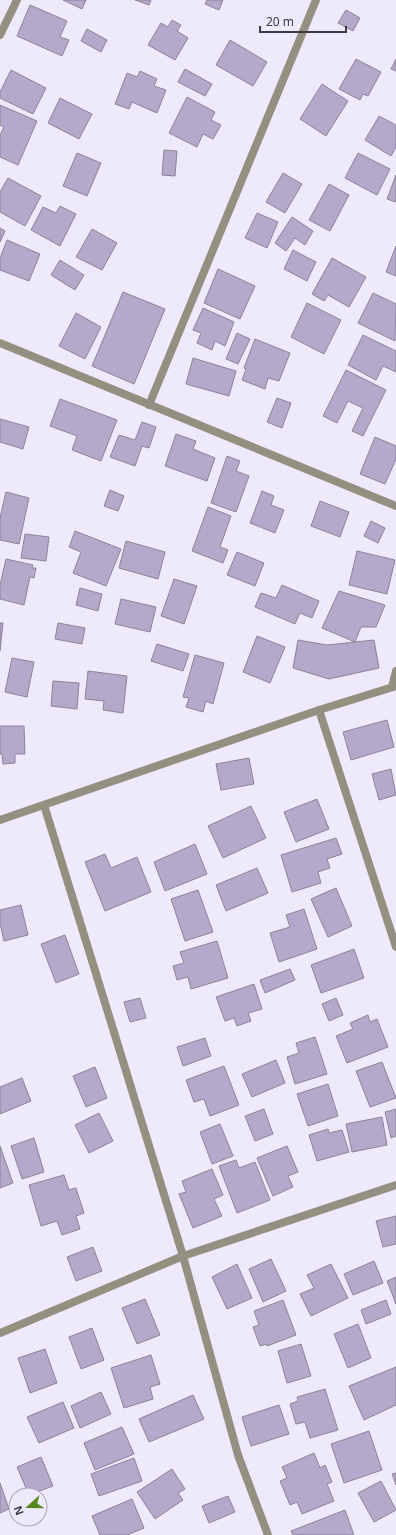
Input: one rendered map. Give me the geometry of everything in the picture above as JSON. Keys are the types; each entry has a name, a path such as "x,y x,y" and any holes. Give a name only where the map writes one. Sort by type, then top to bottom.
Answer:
{"street":[{"path":"0,35 17,0"},
{"path":"149,405 316,0"},
{"path":"0,343 396,506"},
{"path":"0,820 319,710 394,687 396,671"},
{"path":"319,710 396,947"},
{"path":"44,805 183,1256 238,1456 268,1535"},
{"path":"0,1333 183,1256 396,1185"}],"building":[{"path":"63,0 86,0 82,9"},
{"path":"135,0 151,0 149,5"},
{"path":"207,0 223,0 219,10 205,4"},
{"path":"30,5 67,21 60,37 69,40 62,56 17,36"},
{"path":"346,10 360,18 353,31 338,23"},
{"path":"172,20 181,25 177,31 188,38 175,60 148,45 161,23 168,27"},
{"path":"87,29 107,40 101,52 81,41"},
{"path":"230,40 267,62 253,86 216,65"},
{"path":"356,59 381,72 368,96 363,94 360,100 339,89"},
{"path":"396,59 396,71 391,69"},
{"path":"185,69 212,84 205,96 178,82"},
{"path":"11,70 46,88 33,114 0,98 0,92"},
{"path":"140,71 157,79 154,86 166,90 157,113 132,102 129,109 115,104 127,73 137,77"},
{"path":"322,84 348,101 326,136 300,119"},
{"path":"187,97 215,112 211,120 221,125 213,139 203,134 197,147 169,133"},
{"path":"60,98 92,114 79,139 48,123"},
{"path":"0,105 37,121 18,165 0,157 0,135 4,127 0,125"},
{"path":"379,116 396,125 396,147 391,156 365,140"},
{"path":"164,150 177,151 175,176 162,175"},
{"path":"77,153 101,163 87,196 63,186"},
{"path":"358,153 390,169 377,195 345,178"},
{"path":"283,173 302,184 285,213 266,202"},
{"path":"396,175 396,202 387,199"},
{"path":"8,178 41,196 25,226 0,212 0,192"},
{"path":"329,184 349,195 330,231 309,220"},
{"path":"60,206 76,214 60,246 31,230 43,207 56,213"},
{"path":"257,213 278,222 267,248 245,238"},
{"path":"292,217 313,231 305,245 295,238 286,251 275,243"},
{"path":"0,228 5,231 0,242"},
{"path":"92,229 117,243 102,270 76,257"},
{"path":"7,240 40,254 29,281 0,270 0,258"},
{"path":"396,246 396,276 386,272"},
{"path":"293,250 316,262 307,281 284,269"},
{"path":"332,258 366,277 349,307 328,295 324,301 312,294"},
{"path":"60,260 84,275 75,290 51,275"},
{"path":"218,269 255,286 240,319 204,303"},
{"path":"123,292 165,309 134,384 92,366"},
{"path":"373,293 396,304 395,341 358,323"},
{"path":"307,303 341,320 324,354 291,337"},
{"path":"203,308 234,322 225,346 215,341 212,350 197,343 201,333 193,330"},
{"path":"76,313 101,327 85,359 59,346"},
{"path":"237,333 250,339 238,364 226,359"},
{"path":"363,335 396,351 396,372 383,366 376,380 348,365"},
{"path":"255,339 290,353 279,381 268,378 265,389 242,380 246,369 244,368"},
{"path":"193,358 236,371 229,396 186,384"},
{"path":"346,370 386,390 363,436 352,431 363,408 348,401 337,423 323,416"},
{"path":"277,398 291,403 282,428 267,422"},
{"path":"60,399 117,420 101,461 72,450 77,436 50,426"},
{"path":"0,419 29,427 23,449 0,442"},
{"path":"142,422 156,427 149,448 142,446 135,466 110,457 119,435 135,440"},
{"path":"176,434 196,441 193,449 215,458 207,481 165,466"},
{"path":"375,437 396,446 396,459 385,484 360,474"},
{"path":"227,456 240,461 236,471 249,476 236,512 211,503"},
{"path":"110,490 124,496 118,511 104,506"},
{"path":"262,491 274,496 271,505 284,510 275,533 250,523"},
{"path":"6,492 29,498 19,544 0,540 0,518"},
{"path":"320,501 349,512 340,537 311,526"},
{"path":"208,507 231,516 220,547 228,550 223,563 192,551"},
{"path":"371,521 385,528 378,543 364,536"},
{"path":"75,531 121,549 106,586 73,573 81,552 69,547"},
{"path":"25,534 49,537 46,561 21,558"},
{"path":"126,541 165,552 158,579 119,568"},
{"path":"357,551 395,560 387,594 349,585"},
{"path":"237,552 264,563 255,586 227,575"},
{"path":"6,559 33,565 32,568 36,568 34,578 30,577 24,605 0,599 0,585"},
{"path":"174,579 197,586 184,624 161,616"},
{"path":"282,585 319,601 312,618 300,613 295,624 255,607 261,593 276,598"},
{"path":"80,588 102,594 98,611 76,605"},
{"path":"339,591 385,605 376,627 361,627 355,642 322,628"},
{"path":"121,599 156,607 150,632 115,624"},
{"path":"0,623 3,623 0,651"},
{"path":"58,623 85,628 82,644 55,639"},
{"path":"257,636 285,647 270,683 243,672"},
{"path":"298,640 327,645 374,640 379,668 329,679 293,668"},
{"path":"157,644 189,654 183,671 151,661"},
{"path":"195,655 224,663 213,704 206,701 203,712 186,707 189,698 183,697"},
{"path":"12,658 34,662 27,697 5,692"},
{"path":"88,671 127,676 123,713 103,710 104,701 85,699"},
{"path":"53,681 79,683 77,709 51,706"},
{"path":"387,720 394,747 351,760 343,732"},
{"path":"0,726 24,726 25,754 15,754 15,763 3,764 2,754 0,754"},
{"path":"249,758 254,784 221,790 216,764"},
{"path":"391,769 396,795 379,800 372,774"},
{"path":"317,799 329,829 296,842 284,812"},
{"path":"251,806 266,838 223,858 208,826"},
{"path":"336,838 342,854 327,859 330,868 318,872 321,883 292,892 281,855"},
{"path":"195,844 207,874 165,891 154,862"},
{"path":"105,854 111,868 137,857 151,892 105,911 85,862"},
{"path":"257,868 268,893 226,911 216,885"},
{"path":"336,888 352,926 328,937 311,899"},
{"path":"198,890 213,932 185,941 171,899"},
{"path":"21,905 28,935 4,941 0,923 0,910"},
{"path":"304,909 317,949 279,962 270,933 290,927 286,915"},
{"path":"65,935 79,974 56,983 41,944"},
{"path":"217,941 228,978 191,989 188,977 177,980 173,966 184,963 180,952"},
{"path":"354,949 364,978 321,993 311,965"},
{"path":"290,969 295,980 265,993 260,980"},
{"path":"254,984 262,1009 248,1013 251,1021 237,1026 234,1018 225,1021 216,997"},
{"path":"140,998 146,1018 130,1022 124,1002"},
{"path":"336,998 343,1015 329,1021 322,1004"},
{"path":"368,1015 370,1022 377,1019 388,1047 347,1063 336,1036 353,1029 350,1023"},
{"path":"315,1037 327,1074 295,1084 287,1057 299,1053 296,1043"},
{"path":"205,1038 211,1056 183,1066 177,1047"},
{"path":"276,1060 285,1083 252,1097 242,1074"},
{"path":"382,1062 396,1098 370,1107 356,1071"},
{"path":"224,1066 239,1105 210,1116 204,1099 194,1102 186,1080"},
{"path":"95,1067 107,1098 86,1107 73,1076"},
{"path":"22,1078 31,1101 0,1114 0,1087"},
{"path":"328,1084 338,1116 308,1126 297,1094"},
{"path":"264,1109 273,1134 255,1141 245,1116"},
{"path":"396,1109 396,1136 391,1138 385,1112"},
{"path":"99,1113 113,1141 89,1153 75,1125"},
{"path":"382,1117 387,1145 352,1152 346,1124"},
{"path":"220,1124 233,1156 212,1164 200,1132"},
{"path":"328,1129 329,1133 342,1130 349,1152 317,1161 309,1135"},
{"path":"34,1138 44,1172 22,1179 11,1146"},
{"path":"0,1146 13,1183 0,1188"},
{"path":"287,1146 298,1172 288,1176 293,1187 273,1196 257,1158"},
{"path":"236,1160 239,1168 255,1162 270,1200 237,1213 219,1166"},
{"path":"212,1169 223,1195 214,1199 222,1216 193,1228 179,1194 186,1192 182,1181"},
{"path":"64,1175 69,1190 76,1188 84,1213 76,1216 80,1229 62,1235 57,1221 41,1226 29,1185"},
{"path":"396,1216 396,1244 383,1247 376,1221"},
{"path":"93,1247 102,1271 76,1281 67,1257"},
{"path":"271,1259 286,1291 263,1302 249,1269"},
{"path":"374,1261 383,1283 353,1295 344,1274"},
{"path":"237,1264 252,1298 227,1309 212,1277"},
{"path":"331,1264 348,1298 311,1316 300,1294 314,1288 307,1275"},
{"path":"396,1277 396,1304 387,1281"},
{"path":"145,1299 160,1335 137,1344 122,1308"},
{"path":"283,1300 296,1335 267,1346 267,1344 260,1346 253,1327 259,1325 254,1311"},
{"path":"386,1300 391,1314 366,1324 361,1310"},
{"path":"358,1324 371,1358 348,1368 334,1334"},
{"path":"92,1328 104,1360 81,1369 69,1337"},
{"path":"301,1344 311,1376 287,1383 278,1351"},
{"path":"45,1349 57,1383 30,1393 18,1358"},
{"path":"151,1355 160,1384 150,1387 153,1399 124,1408 111,1368"},
{"path":"396,1367 396,1405 364,1420 349,1386"},
{"path":"325,1389 338,1430 310,1438 305,1422 296,1424 290,1404 298,1401 297,1397"},
{"path":"101,1392 111,1414 80,1428 71,1406"},
{"path":"193,1395 204,1419 149,1442 139,1419"},
{"path":"63,1402 74,1428 39,1443 27,1417"},
{"path":"279,1405 289,1434 251,1446 242,1417"},
{"path":"122,1427 134,1454 95,1470 84,1443"},
{"path":"369,1431 382,1470 344,1483 331,1444"},
{"path":"314,1453 320,1468 325,1465 332,1482 327,1484 334,1501 302,1514 297,1502 290,1505 280,1481 287,1478 282,1467"},
{"path":"41,1457 53,1486 48,1488 26,1487 17,1467"},
{"path":"134,1458 142,1481 99,1496 91,1474"},
{"path":"172,1469 185,1489 178,1493 183,1500 155,1519 137,1492"},
{"path":"396,1473 396,1485 392,1474"},
{"path":"381,1481 396,1510 374,1522 358,1493"},
{"path":"0,1483 8,1509 0,1513"},
{"path":"228,1496 235,1512 209,1523 202,1506"},
{"path":"132,1499 144,1528 127,1535 100,1535 92,1516"},
{"path":"345,1510 354,1535 293,1535 291,1531"}]}
